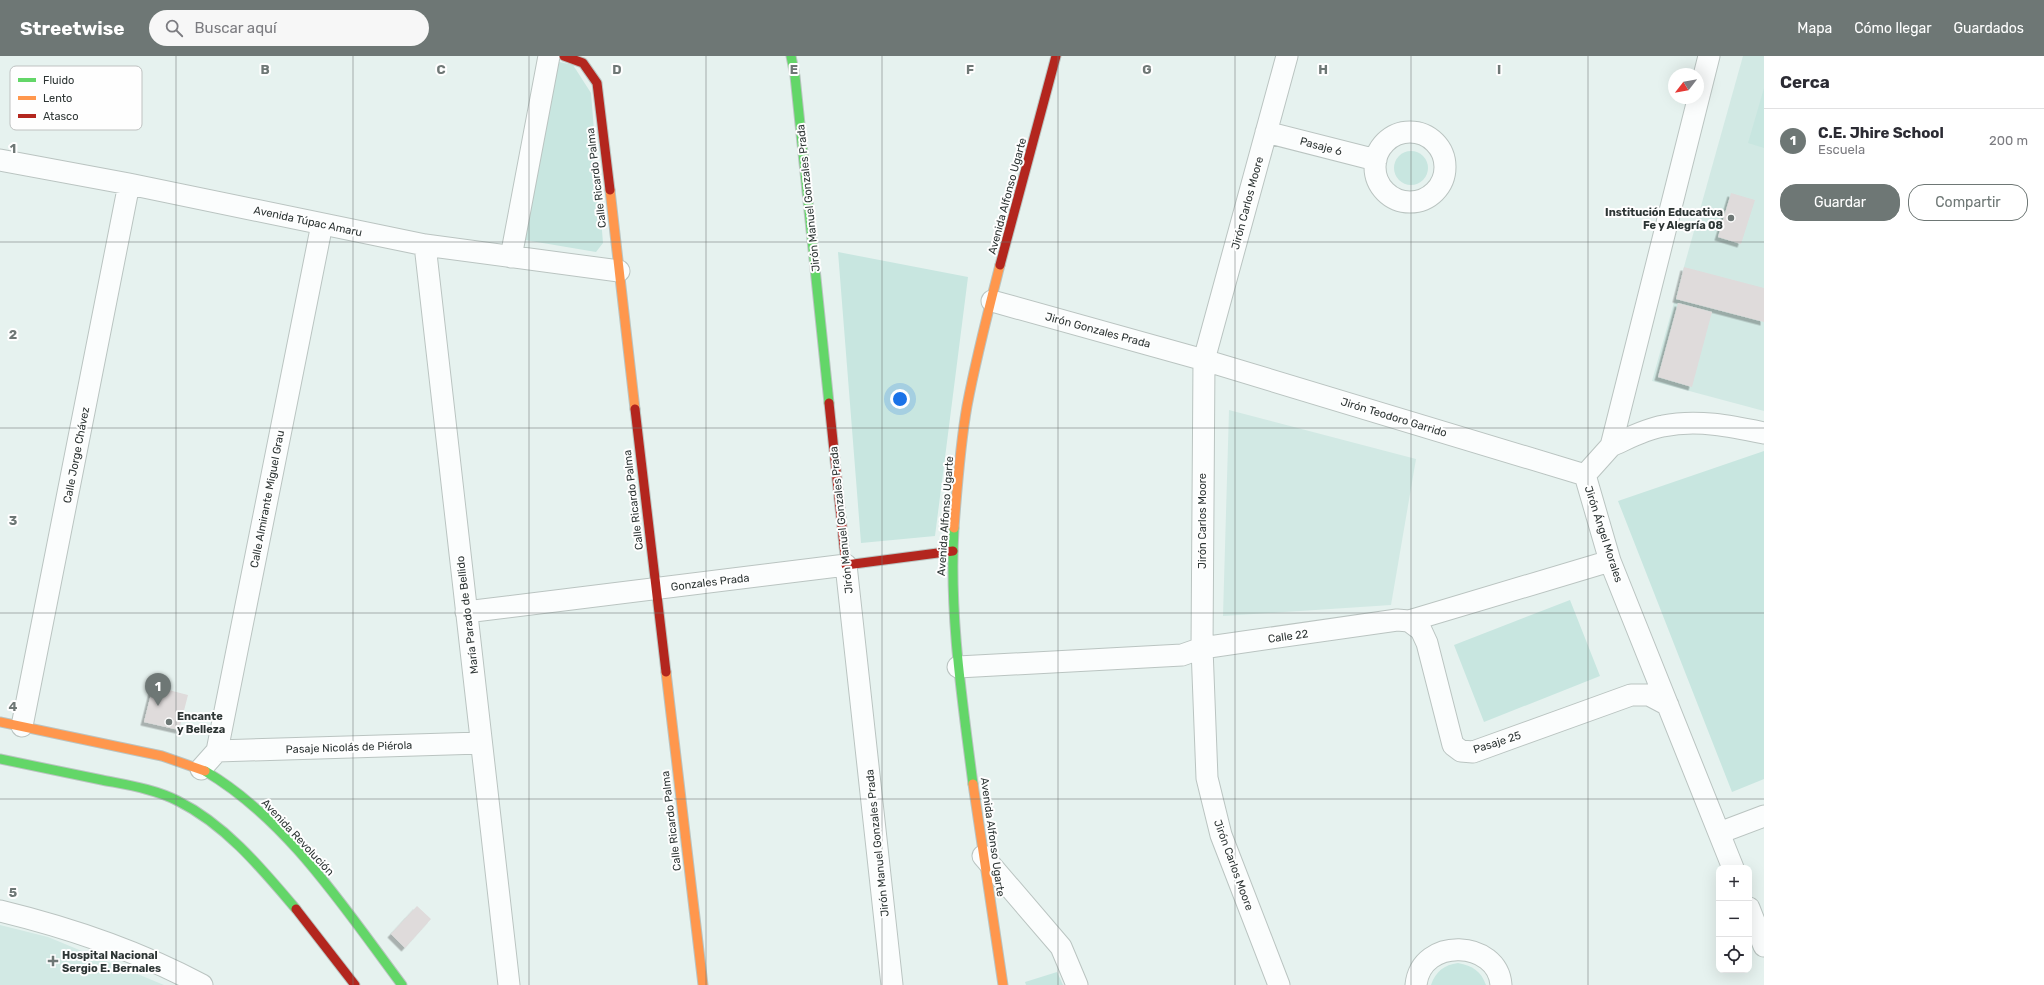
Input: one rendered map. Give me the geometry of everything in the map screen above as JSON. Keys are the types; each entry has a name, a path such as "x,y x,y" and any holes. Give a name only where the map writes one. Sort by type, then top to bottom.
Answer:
{"street":[{"path":"511,257 549,56"},
{"name":"Calle Ricardo Palma","path":"564,56 583,63 597,83 703,985"},
{"name":"Jirón Manuel Gonzales Prada","path":"791,56 795,76 892,985"},
{"name":"Avenida Alfonso Ugarte","path":"1004,985 983,856 958,668 953,598 953,551 957,488 967,407 992,301 1056,56"},
{"name":"Jirón Carlos Moore","path":"1279,985 1221,835 1207,778 1202,648 1204,360 1287,56"},
{"name":"Jirón Ángel Morales","path":"1704,57 1611,446 1585,475 1610,561 1732,865"},
{"name":"Pasaje 6","path":"1266,132 1376,160"},
{"name":"Avenida Túpac Amaru","path":"0,160 130,184 424,246 619,270"},
{"name":"Calle Jorge Chávez","path":"22,726 130,184"},
{"name":"Calle Almirante Miguel Grau","path":"217,751 322,224"},
{"name":"María Parado de Bellido","path":"424,246 509,985"},
{"name":"Jirón Gonzales Prada","path":"992,301 1204,360"},
{"name":"Jirón Teodoro Garrido","path":"1204,360 1585,475"},
{"path":"1611,446 1661,426 1684,422 1721,424 1764,433"},
{"name":"Gonzales Prada","path":"466,612 953,551"},
{"name":"Calle 22","path":"958,668 1182,654 1202,648 1397,620 1410,621 1610,561"},
{"name":"Pasaje 25","path":"1410,621 1421,630 1427,643 1453,745 1461,751 1473,752 1631,695 1649,695 1668,705"},
{"name":"Avenida Revolución","path":"0,722 162,756 201,769 230,786 263,813 331,890 402,985"},
{"name":"Pasaje Nicolás de Piérola","path":"217,751 481,743"},
{"path":"201,769 217,751"},
{"path":"0,758 138,787 177,800 205,817 238,845 266,874 306,922 347,982"},
{"path":"1719,833 1764,816"},
{"path":"983,856 1061,947 1077,985"},
{"path":"0,911 68,929 123,948 174,970 202,985"},
{"path":"1752,916 1764,946"},
{"path":"1416,985 1422,968 1432,957 1444,951 1458,949 1472,951 1485,958 1495,968 1501,985"}],"shaded area":[{"name":"Institución Educativa Fe y Alegría 08","path":"1743,56 1764,56 1764,411 1652,381"},
{"path":"555,61 573,65 591,93 603,243 596,252 525,240"},
{"path":"1764,88 1764,148 1748,143"},
{"path":"1411,151 1417,152 1423,156 1427,162 1427,174 1423,180 1417,184 1411,185 1405,184 1399,180 1395,174 1394,168 1395,162 1399,156 1405,152"},
{"path":"838,252 968,277 935,536 861,543"},
{"path":"1229,410 1416,459 1391,605 1223,616"},
{"path":"1764,451 1764,779 1732,792 1618,501"},
{"path":"1570,600 1600,676 1484,722 1454,645"},
{"name":"Hospital Nacional Sergio E. Bernales","path":"0,925 48,937 164,985 0,985"},
{"path":"1458,963 1476,970 1482,976 1486,985 1431,985 1438,972 1449,965"},
{"path":"1057,972 1063,985 1026,985 1025,982"}],"building":[{"path":"1731,193 1755,200 1741,244 1718,237"},
{"path":"1684,267 1764,288 1764,322 1676,299"},
{"path":"1678,303 1712,312 1692,387 1658,377"},
{"path":"153,686 188,695 179,730 144,722"},
{"path":"417,906 431,919 405,948 391,934"}],"traffic: fast":[{"path":"791,56 795,76 829,403"},
{"path":"954,528 953,592 955,624 973,784"},
{"path":"0,759 141,788 160,793 178,801 212,822 227,835 270,879 296,909"},
{"path":"205,771 235,791 263,814 289,840 337,897 402,985"}],"traffic: slow":[{"path":"610,190 635,409"},
{"path":"954,528 967,406 978,353 1000,265"},
{"path":"666,672 703,985"},
{"path":"0,722 162,756 205,771"},
{"path":"973,784 1003,985"}],"traffic: jam":[{"path":"564,56 583,63 597,83 610,190"},
{"path":"1000,265 1056,56"},
{"path":"829,403 846,565 953,551"},
{"path":"635,409 666,672"},
{"path":"296,909 355,985"}],"place":[{"name":"Institución Educativa Fe y Alegría 08","path":"1731,218"},
{"name":"C.E. Jhire School","path":"158,706"},
{"name":"Encante y Belleza","path":"169,722"},
{"name":"Hospital Nacional Sergio E. Bernales","path":"53,961"}]}
